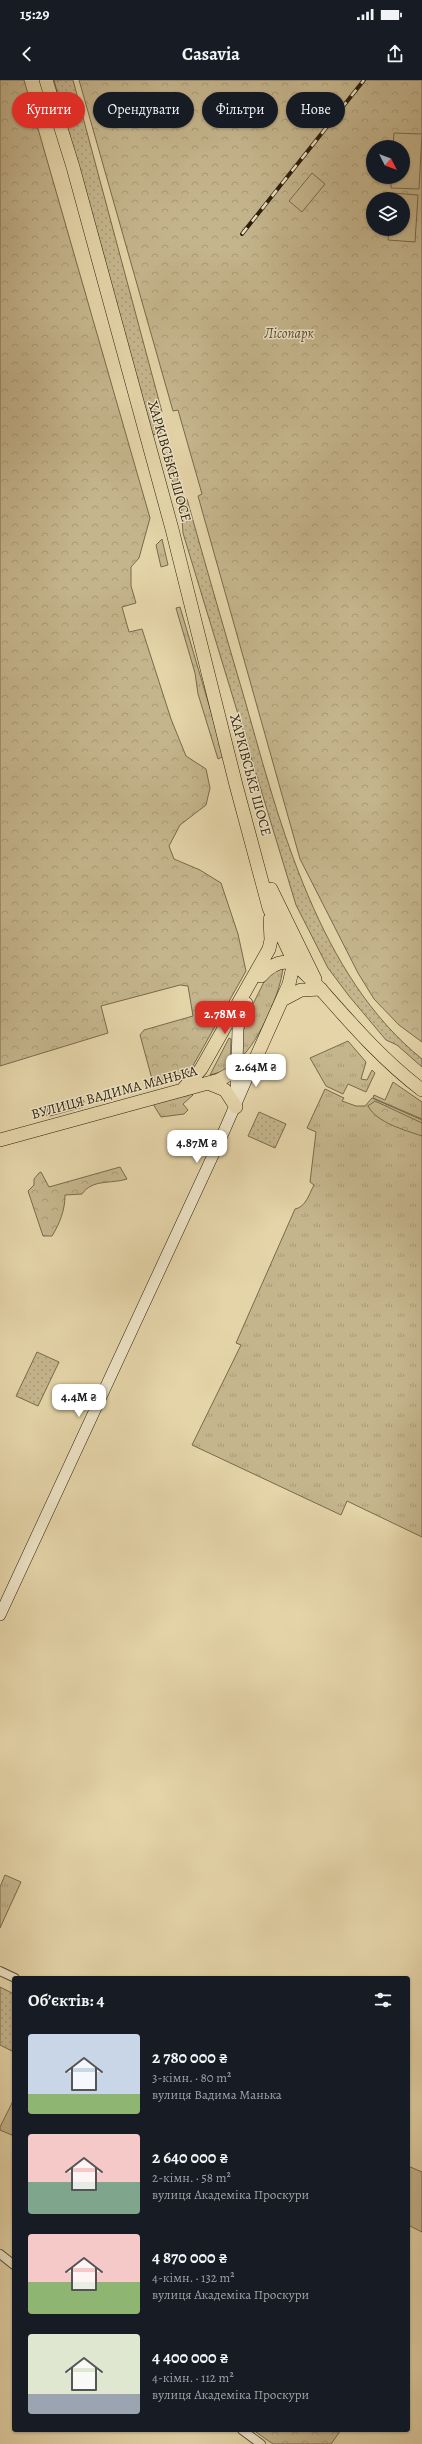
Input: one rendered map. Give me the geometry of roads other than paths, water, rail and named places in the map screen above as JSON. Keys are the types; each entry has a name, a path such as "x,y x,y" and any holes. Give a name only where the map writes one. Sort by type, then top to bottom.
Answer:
{"main road":[{"name":"ХАРКІВСЬКЕ ШОСЕ","path":"46,80 73,166 172,530 236,785 270,908 294,962 318,984 376,1051 422,1090"},
{"name":"ХАРКІВСЬКЕ ШОСЕ","path":"255,852 288,927 318,984"},
{"path":"184,1088 205,1071 261,976 271,944 270,908"},
{"path":"255,1060 284,999 294,962 288,927"},
{"path":"184,1088 201,1069 271,944"},
{"path":"261,976 271,965 294,962"},
{"path":"284,999 301,990 318,984"},
{"name":"ВУЛИЦЯ ВАДИМА МАНЬКА","path":"0,1140 184,1088 208,1083 236,1072 255,1060"},
{"path":"208,1083 216,1084 225,1090 236,1107"}],"street":[{"path":"236,1107 238,1028 246,1003"},
{"path":"0,1615 236,1107 255,1060"},
{"path":"0,1971 12,1977"},
{"path":"0,2254 12,2263"},
{"path":"245,2432 261,2444"}],"railway":[{"path":"242,234 364,80"}],"park label":[{"name":"Лісопарк","path":"289,333"}]}
